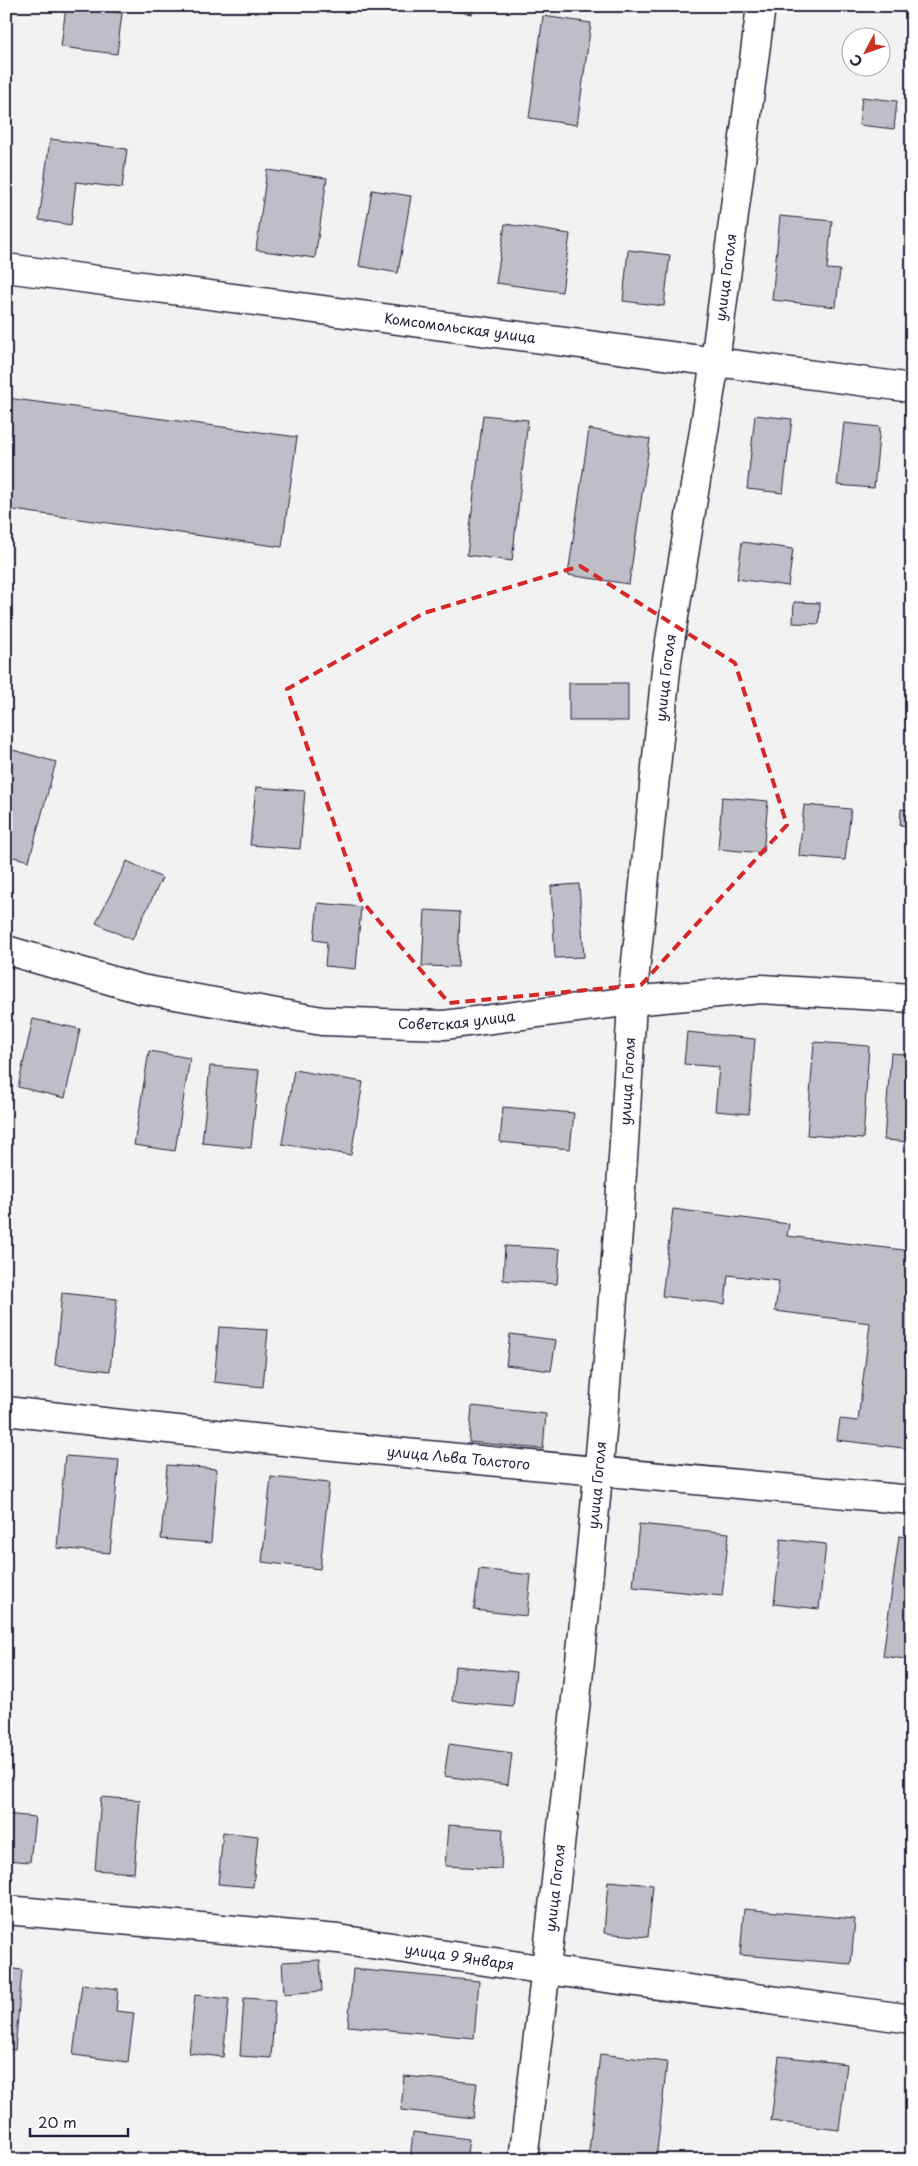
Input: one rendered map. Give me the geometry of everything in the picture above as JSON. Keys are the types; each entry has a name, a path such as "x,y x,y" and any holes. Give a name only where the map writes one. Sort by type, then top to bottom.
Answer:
{"street":[{"name":"улица Гоголя","path":"523,2160 546,1970 599,1472 626,1127 632,1001 667,660 715,362 761,6"},
{"name":"Комсомольская улица","path":"6,268 912,388"},
{"name":"Советская улица","path":"6,950 141,989 322,1020 444,1025 632,1001 761,988 912,998"},
{"name":"улица Льва Толстого","path":"6,1411 134,1426 599,1472 912,1500"},
{"name":"улица 9 Января","path":"6,1910 338,1939 546,1970 912,2019"}],"highlighted area":[{"path":"580,566 735,663 787,825 641,985 449,1003 361,900 287,689 424,613"}],"building":[{"path":"66,6 122,13 117,54 61,47"},
{"path":"424,6 473,6 472,14"},
{"path":"543,16 591,23 577,125 529,118"},
{"path":"862,97 897,101 894,129 859,125"},
{"path":"50,139 127,149 122,188 76,182 71,225 39,220"},
{"path":"267,170 327,178 315,258 256,250"},
{"path":"372,190 411,196 398,273 359,266"},
{"path":"780,216 832,221 827,269 840,270 836,307 772,300"},
{"path":"505,224 570,234 562,292 496,283"},
{"path":"628,250 670,255 664,306 623,301"},
{"path":"7,398 297,437 282,547 6,509"},
{"path":"483,415 528,420 512,561 467,555"},
{"path":"755,415 792,419 783,493 747,489"},
{"path":"844,423 880,427 874,488 837,485"},
{"path":"589,429 650,439 629,584 568,575"},
{"path":"742,542 793,549 788,586 737,579"},
{"path":"794,602 820,603 819,624 793,623"},
{"path":"569,683 628,683 628,721 569,721"},
{"path":"6,748 56,762 29,861 6,855"},
{"path":"256,787 305,791 300,849 250,845"},
{"path":"722,797 768,801 763,853 718,849"},
{"path":"804,805 851,809 845,860 799,856"},
{"path":"901,809 912,810 912,826 900,825"},
{"path":"912,835 912,863 910,863"},
{"path":"127,861 162,878 132,940 96,923"},
{"path":"579,884 584,957 555,958 551,886"},
{"path":"318,903 361,907 356,969 325,966 327,942 314,940"},
{"path":"425,910 460,912 458,967 422,966"},
{"path":"33,1019 80,1029 65,1098 18,1087"},
{"path":"687,1032 755,1039 749,1114 715,1111 719,1067 684,1064"},
{"path":"814,1042 869,1046 863,1139 807,1135"},
{"path":"149,1051 190,1058 175,1151 134,1145"},
{"path":"891,1053 912,1055 912,1142 884,1140"},
{"path":"210,1066 259,1070 251,1148 202,1143"},
{"path":"294,1070 363,1082 351,1155 282,1144"},
{"path":"503,1107 574,1113 570,1149 500,1142"},
{"path":"673,1209 789,1224 787,1236 912,1251 912,1449 837,1440 840,1419 858,1421 870,1323 775,1311 779,1281 728,1275 725,1304 662,1296"},
{"path":"505,1246 560,1249 557,1284 503,1280"},
{"path":"62,1293 117,1299 110,1371 55,1365"},
{"path":"219,1327 268,1330 263,1387 214,1382"},
{"path":"510,1334 556,1340 551,1371 506,1365"},
{"path":"472,1406 546,1414 543,1449 469,1442"},
{"path":"65,1456 119,1460 110,1553 57,1548"},
{"path":"167,1465 217,1469 211,1543 161,1539"},
{"path":"271,1477 329,1483 320,1569 262,1562"},
{"path":"639,1524 729,1533 722,1596 633,1587"},
{"path":"899,1536 912,1538 912,1660 883,1656"},
{"path":"781,1539 826,1544 819,1609 774,1604"},
{"path":"479,1569 531,1575 527,1616 474,1610"},
{"path":"455,1666 517,1672 513,1707 452,1701"},
{"path":"449,1744 512,1753 508,1785 444,1776"},
{"path":"101,1797 140,1800 134,1873 95,1870"},
{"path":"6,1814 35,1817 30,1862 6,1860"},
{"path":"448,1825 503,1829 501,1869 445,1866"},
{"path":"223,1832 258,1836 253,1887 218,1884"},
{"path":"608,1881 653,1885 648,1937 604,1933"},
{"path":"744,1909 855,1919 851,1964 740,1955"},
{"path":"320,1960 322,1991 284,1994 282,1962"},
{"path":"6,1968 22,1970 15,2050 6,2049"},
{"path":"353,1969 479,1981 474,2038 348,2026"},
{"path":"82,1984 118,1989 116,2011 134,2013 128,2062 73,2055"},
{"path":"195,1995 229,1999 223,2057 189,2053"},
{"path":"244,1998 275,2000 271,2058 240,2056"},
{"path":"600,2054 667,2062 656,2160 588,2160"},
{"path":"779,2056 847,2064 839,2130 771,2121"},
{"path":"404,2076 477,2083 473,2118 401,2110"},
{"path":"413,2132 469,2139 466,2160 410,2160"}]}
